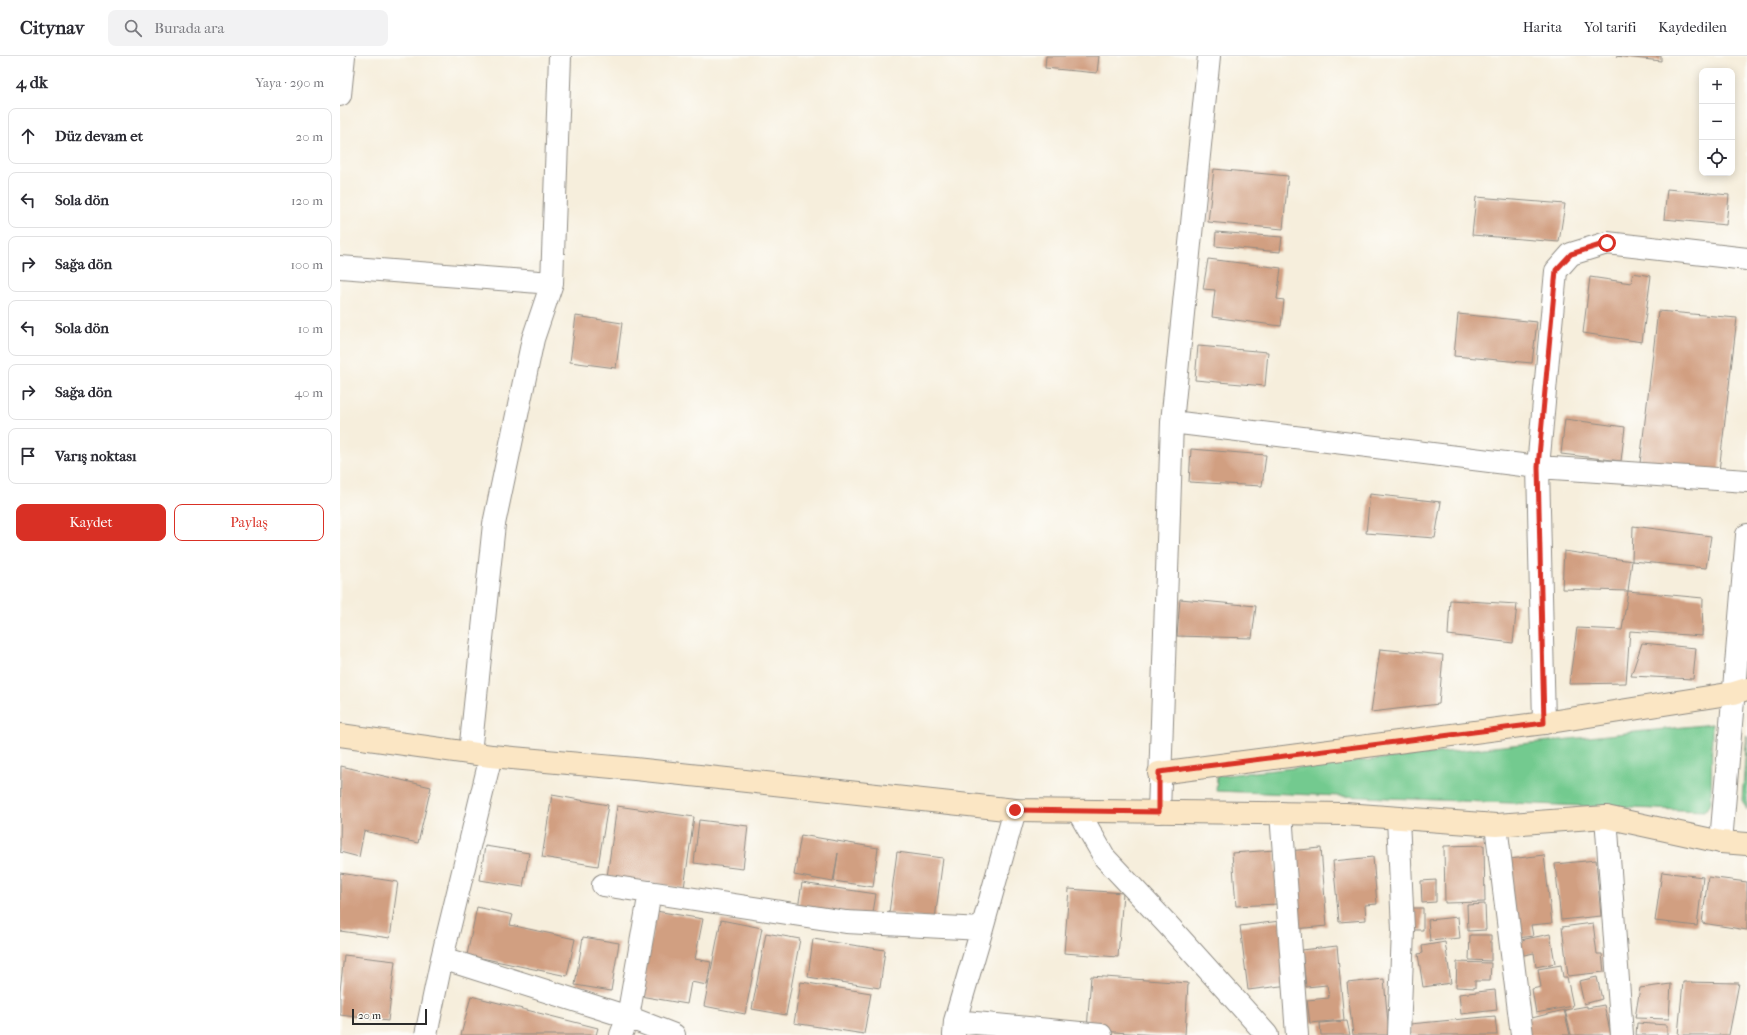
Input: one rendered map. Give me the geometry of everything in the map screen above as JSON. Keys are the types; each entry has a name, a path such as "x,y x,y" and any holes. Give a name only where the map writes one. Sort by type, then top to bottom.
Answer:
{"street":[{"path":"340,95 344,56"},
{"path":"426,1035 480,755 494,524 533,339 552,283 560,56"},
{"path":"1159,812 1159,772 1172,422 1209,56"},
{"path":"1544,723 1538,467 1556,270 1571,254 1607,243 1747,259"},
{"path":"340,267 552,283"},
{"path":"1172,422 1538,467 1747,481"},
{"path":"1721,842 1740,691 1747,535"},
{"path":"1159,772 1544,723 1740,691"},
{"path":"340,735 480,755 635,769 1015,810 1344,814 1496,825 1606,817 1721,842 1747,844"},
{"path":"1015,810 955,1028 1101,1035"},
{"path":"1078,811 1105,858 1168,925 1267,1035"},
{"path":"1282,813 1296,1035"},
{"path":"1606,817 1622,1035"},
{"path":"1398,818 1403,930 1399,1035"},
{"path":"1496,825 1522,1035"},
{"path":"603,885 846,922 982,929"},
{"path":"624,1026 650,892"},
{"path":"442,958 624,1026 674,1035"}],"green space":[{"path":"1712,724 1711,802 1705,811 1216,791 1217,776"},
{"path":"1747,735 1747,810 1742,800"}],"building":[{"path":"1046,56 1099,56 1097,73 1045,68"},
{"path":"1616,56 1661,56 1661,61"},
{"path":"1214,169 1288,176 1283,229 1208,222"},
{"path":"1667,189 1729,195 1726,225 1664,219"},
{"path":"1476,197 1565,204 1559,242 1472,235"},
{"path":"1216,232 1282,237 1280,252 1215,246"},
{"path":"1208,259 1281,268 1277,299 1284,300 1281,326 1212,317 1215,290 1203,289"},
{"path":"1633,273 1651,276 1642,342 1583,333 1590,277 1631,283"},
{"path":"1658,311 1737,318 1719,471 1640,463"},
{"path":"1458,314 1537,322 1532,363 1454,356"},
{"path":"576,316 622,323 616,368 570,362"},
{"path":"1198,346 1268,352 1265,386 1195,380"},
{"path":"1565,419 1625,427 1621,461 1561,454"},
{"path":"1191,449 1266,455 1262,486 1189,482"},
{"path":"1370,494 1441,502 1435,538 1366,533"},
{"path":"1633,526 1711,536 1706,568 1632,561"},
{"path":"1564,551 1632,561 1628,591 1562,589"},
{"path":"1628,591 1703,598 1702,636 1630,631 1626,683 1569,684 1577,628 1622,630"},
{"path":"1180,599 1256,606 1252,638 1177,636"},
{"path":"1450,600 1517,604 1513,643 1448,635"},
{"path":"1642,643 1696,648 1693,679 1631,676"},
{"path":"1380,649 1443,655 1439,704 1371,712"},
{"path":"341,766 431,787 418,843 364,831 359,857 340,852"},
{"path":"552,795 608,805 598,866 542,857"},
{"path":"617,806 694,817 684,888 607,877"},
{"path":"699,820 748,826 743,869 694,863"},
{"path":"801,835 878,848 873,887 834,881 838,853 833,882 794,875"},
{"path":"1484,845 1485,902 1445,903 1444,846"},
{"path":"485,846 529,853 523,887 480,880"},
{"path":"1321,848 1327,926 1294,929 1288,851"},
{"path":"1275,850 1278,904 1236,906 1232,853"},
{"path":"897,852 943,858 935,919 889,913"},
{"path":"1544,855 1552,923 1531,925 1533,936 1510,939 1501,860"},
{"path":"1373,857 1377,904 1365,905 1366,920 1339,922 1333,861"},
{"path":"1596,860 1601,916 1561,920 1555,864"},
{"path":"1662,872 1703,877 1697,926 1655,921"},
{"path":"340,873 398,882 390,938 340,931"},
{"path":"1708,877 1747,882 1747,930 1702,923"},
{"path":"1436,880 1436,902 1422,903 1421,881"},
{"path":"802,883 876,894 872,919 798,908"},
{"path":"1069,889 1123,893 1118,957 1064,953"},
{"path":"1485,904 1486,930 1468,931 1467,905"},
{"path":"477,907 513,915 510,925 575,939 567,976 467,955"},
{"path":"1408,908 1423,908 1423,930 1409,930"},
{"path":"656,911 703,919 695,959 711,962 707,985 691,982 687,1004 640,996"},
{"path":"1458,917 1460,938 1430,941 1428,920"},
{"path":"721,920 762,928 745,1014 704,1006"},
{"path":"1280,921 1289,985 1248,990 1240,926"},
{"path":"1593,923 1597,954 1602,954 1604,972 1568,976 1562,927"},
{"path":"766,933 800,939 786,1015 752,1009"},
{"path":"1550,934 1555,963 1536,967 1534,953 1514,957 1511,942"},
{"path":"1470,935 1491,935 1491,961 1469,960"},
{"path":"583,937 619,943 611,991 575,985"},
{"path":"813,939 885,950 880,988 808,977"},
{"path":"1445,942 1451,983 1423,987 1418,954 1423,953 1422,946"},
{"path":"1337,946 1344,1020 1310,1023 1307,1000 1329,998 1327,985 1306,987 1302,950"},
{"path":"344,955 395,961 388,1021 340,1015 340,991"},
{"path":"1457,962 1491,963 1490,981 1475,981 1475,988 1456,987"},
{"path":"1561,965 1563,977 1567,977 1573,1006 1536,1013 1532,989 1541,987 1538,969"},
{"path":"1091,976 1188,983 1185,1035 1156,1035 1087,1030"},
{"path":"1597,977 1602,999 1584,1004 1579,981"},
{"path":"1384,979 1389,1035 1353,1035 1347,983"},
{"path":"801,982 871,993 864,1034 794,1023"},
{"path":"1683,982 1739,983 1729,1035 1678,1035"},
{"path":"1671,984 1669,1019 1635,1018 1640,988"},
{"path":"1495,990 1497,1010 1461,1014 1459,994"},
{"path":"471,996 598,1028 596,1035 461,1035"},
{"path":"1604,1005 1611,1035 1571,1035 1565,1010"},
{"path":"1564,1010 1570,1035 1528,1035 1524,1020"},
{"path":"1495,1016 1497,1035 1411,1035 1410,1024"},
{"path":"1347,1021 1350,1035 1321,1035 1320,1023"},
{"path":"1637,1023 1667,1025 1667,1035 1636,1035"}],"route":[{"path":"1015,810 1159,812 1159,772 1544,723 1538,467 1556,270 1571,254 1607,243"}]}
